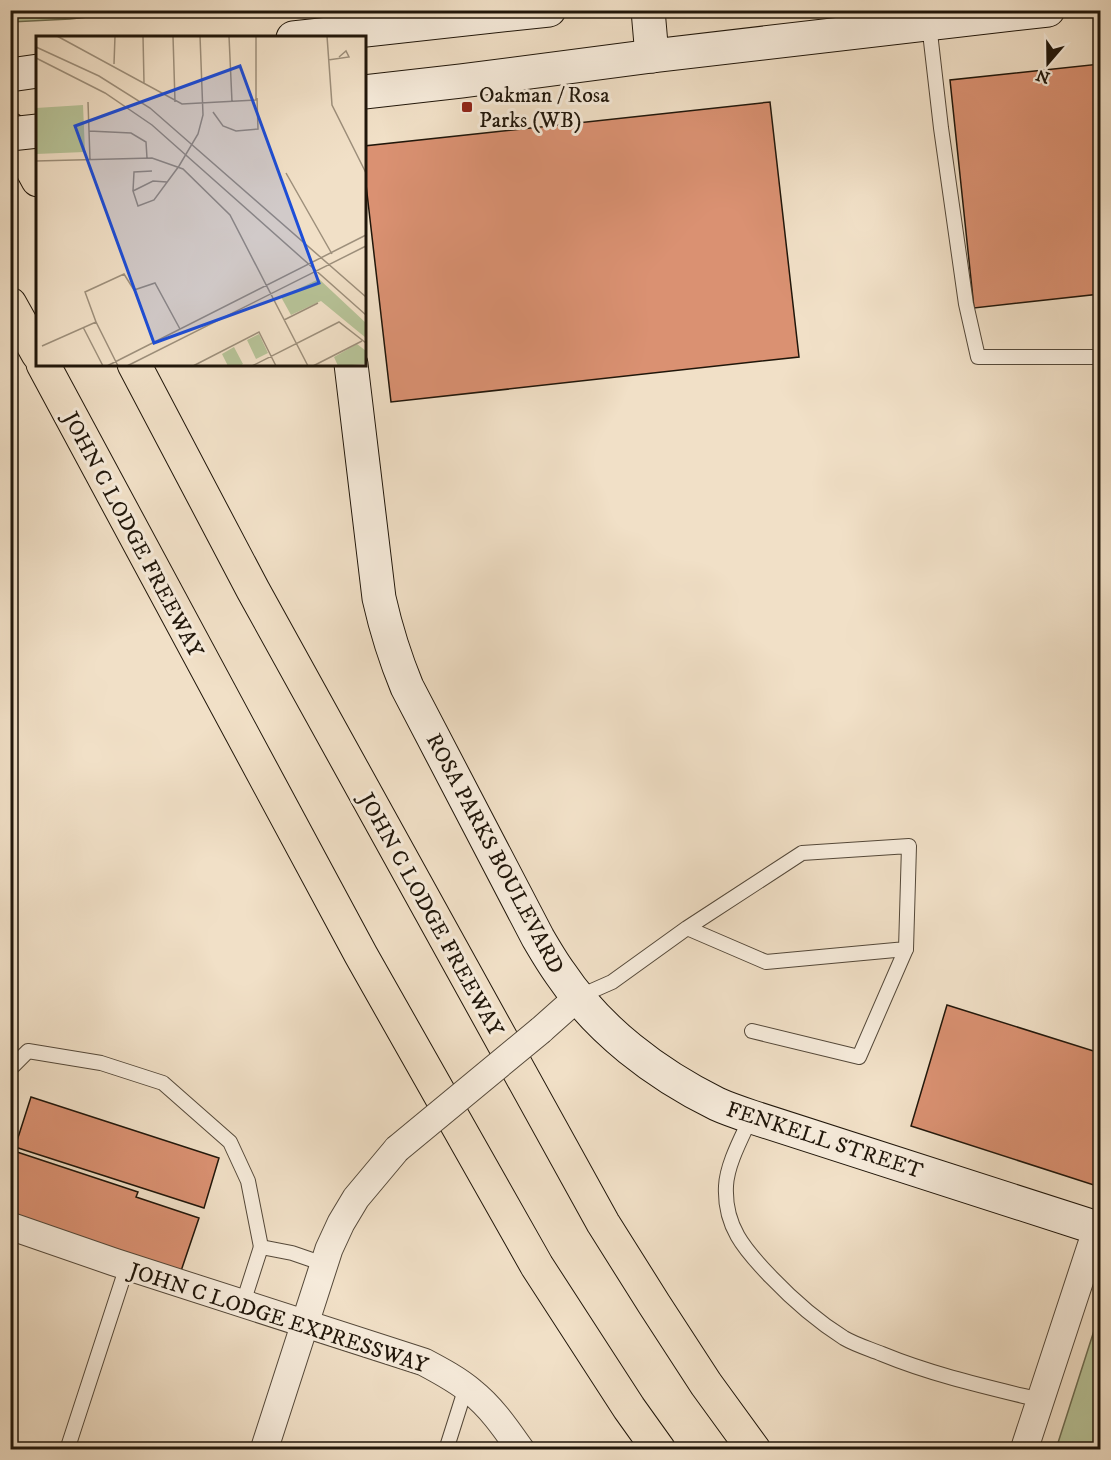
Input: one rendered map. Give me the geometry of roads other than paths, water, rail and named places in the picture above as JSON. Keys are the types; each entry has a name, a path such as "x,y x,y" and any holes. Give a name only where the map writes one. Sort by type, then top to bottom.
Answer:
{"highway":[{"path":"10,129 36,176"},
{"path":"10,304 36,350"},
{"name":"JOHN C LODGE FREEWAY","path":"44,366 349,934 537,1266 629,1408 659,1449"},
{"name":"JOHN C LODGE FREEWAY","path":"135,366 252,590 603,1223 700,1374 754,1449"}],"street":[{"path":"306,30 389,19 549,10"},
{"path":"648,10 652,56"},
{"path":"366,92 652,56 814,24 929,24 1048,10"},
{"path":"10,75 36,71"},
{"path":"10,134 36,131"},
{"name":"ROSA PARKS BOULEVARD","path":"264,1449 329,1249 356,1198 397,1149 542,1030 578,997 538,938 407,687 397,663 379,598 351,366"},
{"name":"FENKELL STREET","path":"578,997 607,1028 642,1058 689,1089 720,1105 1099,1229"},
{"name":"JOHN C LODGE EXPRESSWAY","path":"10,1226 424,1362 452,1377 473,1392 500,1420 520,1449"},
{"path":"1024,1449 1099,1229"}],"lane":[{"path":"929,24 966,304 978,357 1101,357"},
{"path":"578,997 612,982 687,928 802,853 909,846 906,949 859,1056 752,1030"},
{"path":"687,928 766,962 906,949"},
{"path":"10,1069 28,1051 101,1063 163,1083 230,1142 248,1181 261,1247 243,1303"},
{"path":"752,1117 733,1157 726,1184 727,1212 741,1242 761,1267 795,1301 819,1321 847,1339 914,1367 1040,1400"},
{"path":"261,1247 292,1253 324,1264"},
{"path":"67,1449 127,1266"},
{"path":"446,1449 466,1387"}],"place":[{"name":"Oakman / Rosa Parks (WB)","path":"467,107"}]}
